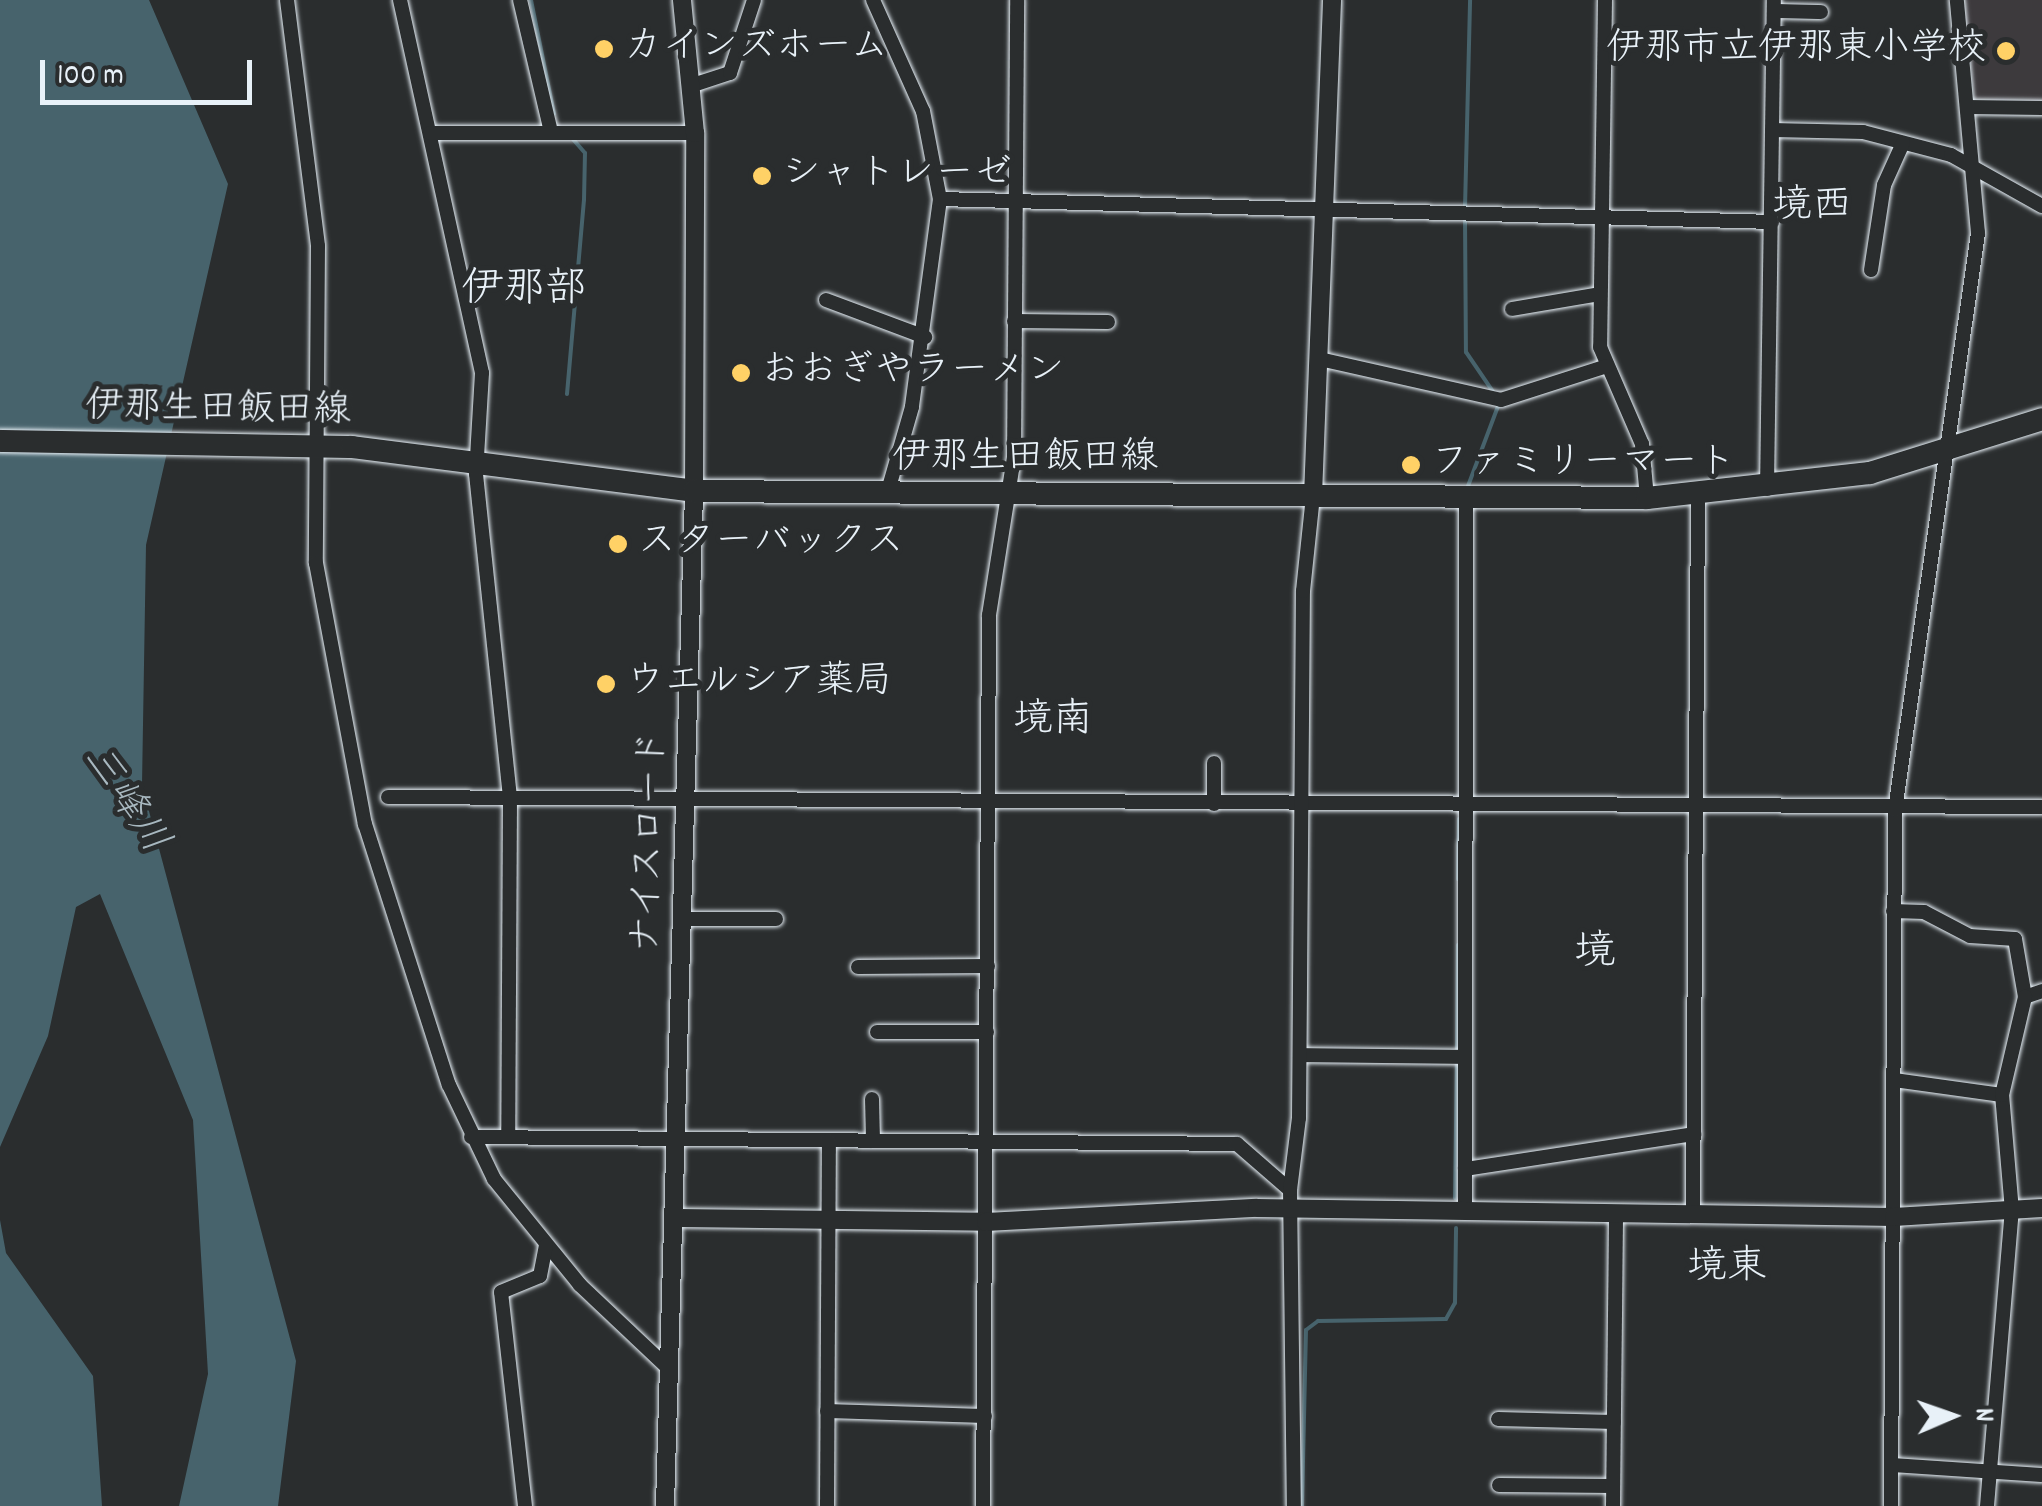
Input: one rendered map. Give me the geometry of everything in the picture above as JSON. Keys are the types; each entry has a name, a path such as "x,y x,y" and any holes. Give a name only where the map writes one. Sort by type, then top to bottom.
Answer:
{"main road":[{"name":"伊那生田飯田線","path":"0,441 314,447 476,462 694,490 887,495 1647,498 1766,490 1950,452 2042,419"}],"street":[{"path":"287,0 318,246 316,563 330,672 389,908 472,1138 546,1246 668,1368"},
{"path":"400,0 482,373 476,462 510,799 508,1136"},
{"path":"520,0 551,132"},
{"name":"ナイスロード","path":"665,1506 668,1368 679,1218 682,796 694,490 693,86 682,0"},
{"path":"693,86 730,73 754,0"},
{"path":"873,0 924,111 940,200 925,337 902,466 887,495"},
{"path":"984,1506 989,615 1007,494 1014,320 1017,0"},
{"path":"1294,1506 1290,1199 1300,1055 1301,804 1313,496 1324,360 1332,0"},
{"path":"1605,0 1600,294 1606,366 1642,444 1647,498"},
{"path":"1892,1506 1896,810 1950,452 1978,233 1976,172 1957,0"},
{"path":"1766,490 1774,6 1821,12"},
{"path":"1968,107 2042,108"},
{"path":"1772,130 1863,132 1951,154 1976,172 2042,206"},
{"path":"430,134 694,134"},
{"path":"1871,270 1884,186 1903,143"},
{"path":"940,200 1602,213 1772,222"},
{"path":"1512,309 1600,294"},
{"path":"826,300 925,337"},
{"path":"1014,320 1108,322"},
{"path":"1324,360 1499,400 1606,366"},
{"path":"1693,1214 1698,496"},
{"path":"1465,1210 1459,1057 1466,497"},
{"path":"1214,763 1214,804"},
{"path":"388,797 2042,808"},
{"path":"1893,912 1924,912 1970,936 2015,939 2025,997 2002,1095 2012,1211 1987,1506"},
{"path":"681,919 776,919"},
{"path":"858,966 988,966"},
{"path":"2025,997 2042,991"},
{"path":"878,1032 987,1032"},
{"path":"1300,1055 1459,1057"},
{"path":"1894,1080 2002,1095"},
{"path":"872,1100 873,1141"},
{"path":"1465,1168 1694,1134"},
{"path":"472,1138 1237,1144 1290,1199"},
{"path":"827,1506 830,1140"},
{"path":"679,1218 986,1222 1290,1199 1616,1214 1894,1217 2042,1208"},
{"path":"1612,1506 1616,1214"},
{"path":"525,1506 501,1292 540,1276 546,1246"},
{"path":"828,1411 985,1416"},
{"path":"1498,1419 1614,1422"},
{"path":"1892,1466 2042,1475"},
{"path":"1499,1485 1613,1486"}],"shaded area":[{"name":"伊那市立伊那東小学校","path":"1964,0 2042,0 2042,105 1975,103"}],"water":[{"name":"三峰川","path":"0,0 149,0 228,184 146,545 142,785 296,1361 278,1506 179,1506 208,1374 193,1120 100,894 76,907 48,1036 0,1147"},
{"path":"0,1220 6,1253 93,1376 102,1506 0,1506"}],"waterway":[{"path":"531,0 554,114"},
{"path":"1465,208 1470,0"},
{"path":"567,394 584,200 585,153 573,139"},
{"path":"1465,217 1466,352 1494,393"},
{"path":"1468,486 1498,406"},
{"path":"1458,879 1459,819"},
{"path":"1457,1053 1458,945"},
{"path":"1455,1198 1457,1062"},
{"path":"1302,1506 1306,1330 1318,1321 1446,1319 1455,1303 1456,1228"}],"place":[{"name":"カインズホーム","path":"604,49"},
{"name":"伊那市立伊那東小学校","path":"2006,51"},
{"name":"シャトレーゼ","path":"762,176"},
{"name":"おおぎやラーメン","path":"741,373"},
{"name":"ファミリーマート","path":"1411,465"},
{"name":"スターバックス","path":"618,544"},
{"name":"ウエルシア薬局","path":"606,684"}],"district":[{"name":"境西","path":"1812,209"},
{"name":"伊那部","path":"524,292"},
{"name":"境南","path":"1053,723"},
{"name":"境","path":"1595,955"},
{"name":"境東","path":"1727,1270"}]}
